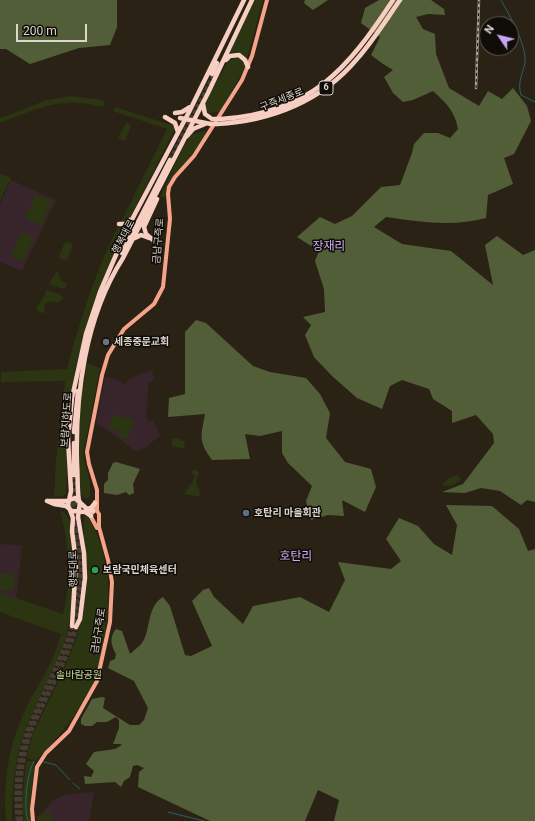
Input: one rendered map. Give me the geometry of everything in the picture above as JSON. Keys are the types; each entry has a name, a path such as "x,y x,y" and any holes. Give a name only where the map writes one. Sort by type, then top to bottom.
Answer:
{"highway":[{"path":"215,73 245,0"},
{"name":"행복대로","path":"81,366 76,440 72,477 71,493 69,501 73,518 72,531 76,577 74,626 80,619 84,590 84,553 78,510 80,502 72,477 70,419 74,384 122,240 178,132 183,118 193,104 245,0"},
{"name":"행복대로","path":"111,272 131,242 162,184 193,120 208,93 215,73 251,0"},
{"name":"구즉세종로","path":"200,121 204,118 237,118 272,110 290,104 315,90 329,80 362,46 393,0"},
{"name":"구즉세종로","path":"183,118 200,121 205,124 237,123 273,115 317,94 342,75 357,60 400,0"},
{"path":"215,73 228,58 234,55 242,57 248,67"},
{"path":"201,88 202,95 208,93"},
{"path":"208,93 203,109 205,114 213,119"},
{"path":"175,113 188,110 193,104"},
{"path":"165,117 175,124 178,132"},
{"path":"174,139 180,136 183,142 193,129 205,124"},
{"path":"111,272 169,159"},
{"path":"131,242 136,236 141,235 153,240 146,234 144,227 160,192 162,184"},
{"path":"122,240 123,229 119,224 127,224 139,205"},
{"path":"60,503 69,494 72,477"},
{"path":"60,503 69,501 73,498 80,502 89,514"},
{"path":"60,503 70,509 89,514"},
{"path":"60,503 71,515 72,531"},
{"path":"89,514 95,503"},
{"path":"79,522 80,515 89,514 95,511"},
{"path":"72,531 76,527 81,530"}],"main road":[{"name":"금남구즉로","path":"95,511 96,487 87,452 105,363 112,346 124,329 151,307 159,298 164,282 170,219 168,194 169,187 175,177 194,156 238,88 248,67 267,0"},
{"name":"금남구즉로","path":"95,511 96,487"},
{"name":"금남구즉로","path":"33,821 32,809 37,767 46,753 69,731 97,681 101,670 110,622 112,591 108,560 98,518 100,514 95,511"},
{"name":"금남구즉로","path":"89,514 103,543"},
{"path":"89,514 98,518"}],"shaded area":[{"path":"11,180 56,200 22,271 0,262 0,204"},
{"path":"152,370 154,380 148,383 147,411 145,412 148,421 154,421 160,436 145,448 136,452 115,435 96,423 105,377 116,379 126,385 128,379"},
{"path":"0,544 22,546 16,599 0,593"},
{"path":"94,792 89,821 37,821 37,818 53,800 65,795"}],"green space":[{"path":"0,0 117,0 117,27 110,45 79,48 30,64 6,49 0,49"},
{"path":"254,0 263,0 247,59 230,52"},
{"path":"305,0 328,0 313,10 304,3"},
{"path":"379,0 431,0 444,9 445,15 428,14 416,17 423,29 435,34 436,54 449,88 479,106 488,91 502,99 513,88 527,106 531,121 514,154 504,158 513,184 488,195 486,218 474,221 436,223 386,217 374,227 402,244 451,251 493,285 485,245 497,236 523,255 535,250 535,502 527,500 521,505 500,491 481,488 465,493 442,492 463,484 494,443 493,434 476,415 452,423 452,411 433,399 429,389 402,380 390,386 382,409 357,398 332,376 314,357 305,335 311,325 303,317 325,312 324,289 315,261 319,251 297,237 320,217 335,224 352,216 381,187 400,185 414,144 424,133 438,133 450,138 458,129 452,112 433,91 413,100 403,102 393,93 384,77 393,70 371,55 380,37 361,23 365,8"},
{"path":"238,57 242,59 246,66 220,112 207,113 204,104 229,60"},
{"path":"71,96 103,100 105,103 103,107 74,103 50,105 0,123 0,118 47,100"},
{"path":"115,107 175,126 175,129 128,222 121,222 167,129 113,111"},
{"path":"127,122 131,126 125,141 118,138"},
{"path":"204,131 207,132 196,151 168,183 166,197 160,197 184,145 192,134"},
{"path":"0,174 11,178 0,201"},
{"path":"36,194 52,201 41,225 25,218"},
{"path":"118,227 123,230 122,234 92,306 75,369 70,397 66,495 54,497 56,461 65,381 1,382 1,372 67,369 89,296 102,261"},
{"path":"21,232 34,237 23,262 11,256"},
{"path":"65,242 71,243 73,246 67,260 60,259 59,256"},
{"path":"56,272 60,272 58,274 61,280 67,284 64,289 49,284"},
{"path":"46,290 61,295 63,298 58,303 50,301 45,304 44,314 36,308 45,295"},
{"path":"196,320 206,323 253,366 270,372 306,378 320,394 330,413 326,438 345,462 371,469 376,487 365,512 342,500 344,516 328,515 311,520 306,501 312,486 288,463 282,453 282,431 260,436 245,434 250,459 212,460 204,448 202,438 202,428 205,414 168,417 169,398 185,394 185,332"},
{"path":"87,363 100,368 83,455 90,482 90,496 86,499 82,496 80,490 77,442 83,378"},
{"path":"113,414 134,420 128,439 119,437 121,431 108,428"},
{"path":"177,438 185,442 184,448 174,447 172,445 172,439"},
{"path":"116,462 140,469 133,484 134,493 129,495 126,492 117,495 104,493 104,484 108,480 108,473 113,463"},
{"path":"194,469 199,472 196,482 200,492 199,497 184,494 195,477 191,472"},
{"path":"457,475 461,479 457,483 443,486 448,479"},
{"path":"446,505 492,506 519,529 528,551 535,549 535,821 334,821 339,800 318,790 305,821 210,821 138,787 139,772 144,768 137,765 133,766 130,777 124,781 121,787 115,782 85,784 84,776 91,777 94,771 86,764 94,752 115,749 122,745 113,744 119,728 119,720 116,717 107,722 97,722 92,726 85,726 81,724 81,719 92,699 102,697 105,698 103,708 130,725 139,725 144,720 148,708 134,681 108,668 110,661 115,659 116,654 112,645 112,635 116,629 122,631 130,654 142,643 145,638 151,613 158,601 163,597 170,606 185,655 191,656 212,646 192,601 203,590 209,588 214,597 243,624 253,606 300,597 329,612 345,580 338,562 391,569 401,561 386,539 399,518 418,526 434,544 452,555 457,525"},
{"path":"60,510 67,517 71,530 74,575 70,619 67,634 57,662 27,725 18,755 14,777 12,821 6,821 6,781 13,742 27,706 49,667 58,646 61,634 0,612 0,593 63,614 68,588 68,562 66,536"},
{"name":"솔바람공원","path":"84,516 88,516 102,548 108,581 107,615 99,665 94,681 82,703 68,723 37,760 29,759 27,756 33,734 65,667 76,639 84,608"},
{"path":"0,573 15,575 13,591 0,590"},
{"path":"26,762 35,762 30,803 31,821 24,821 22,803"},
{"path":"49,811 54,821 39,821 37,817"}],"waterway":[{"path":"501,0 517,30 525,55 525,62 520,82 521,95 535,102"},
{"path":"28,821 26,790 29,773 34,761"},
{"path":"44,762 56,765 70,780"},
{"path":"73,783 80,789"},
{"path":"168,812 204,821"}],"tunnel":[{"path":"170,160 214,75"},
{"path":"74,475 76,515"},
{"path":"72,496 73,515"},
{"path":"74,522 77,552"},
{"path":"21,821 21,772 29,737 64,660 77,623 81,596 78,526"},
{"path":"74,616 78,587 78,560"},
{"path":"18,821 16,797 22,748 35,712 59,662 73,623"}],"railway":[{"path":"476,88 479,0"}],"place":[{"name":"세종중문교회","path":"106,342"},
{"name":"호탄리 마을회관","path":"246,513"},
{"name":"보람국민체육센터","path":"95,570"}],"district":[{"name":"장재리","path":"329,247"},
{"name":"호탄리","path":"296,557"}]}
